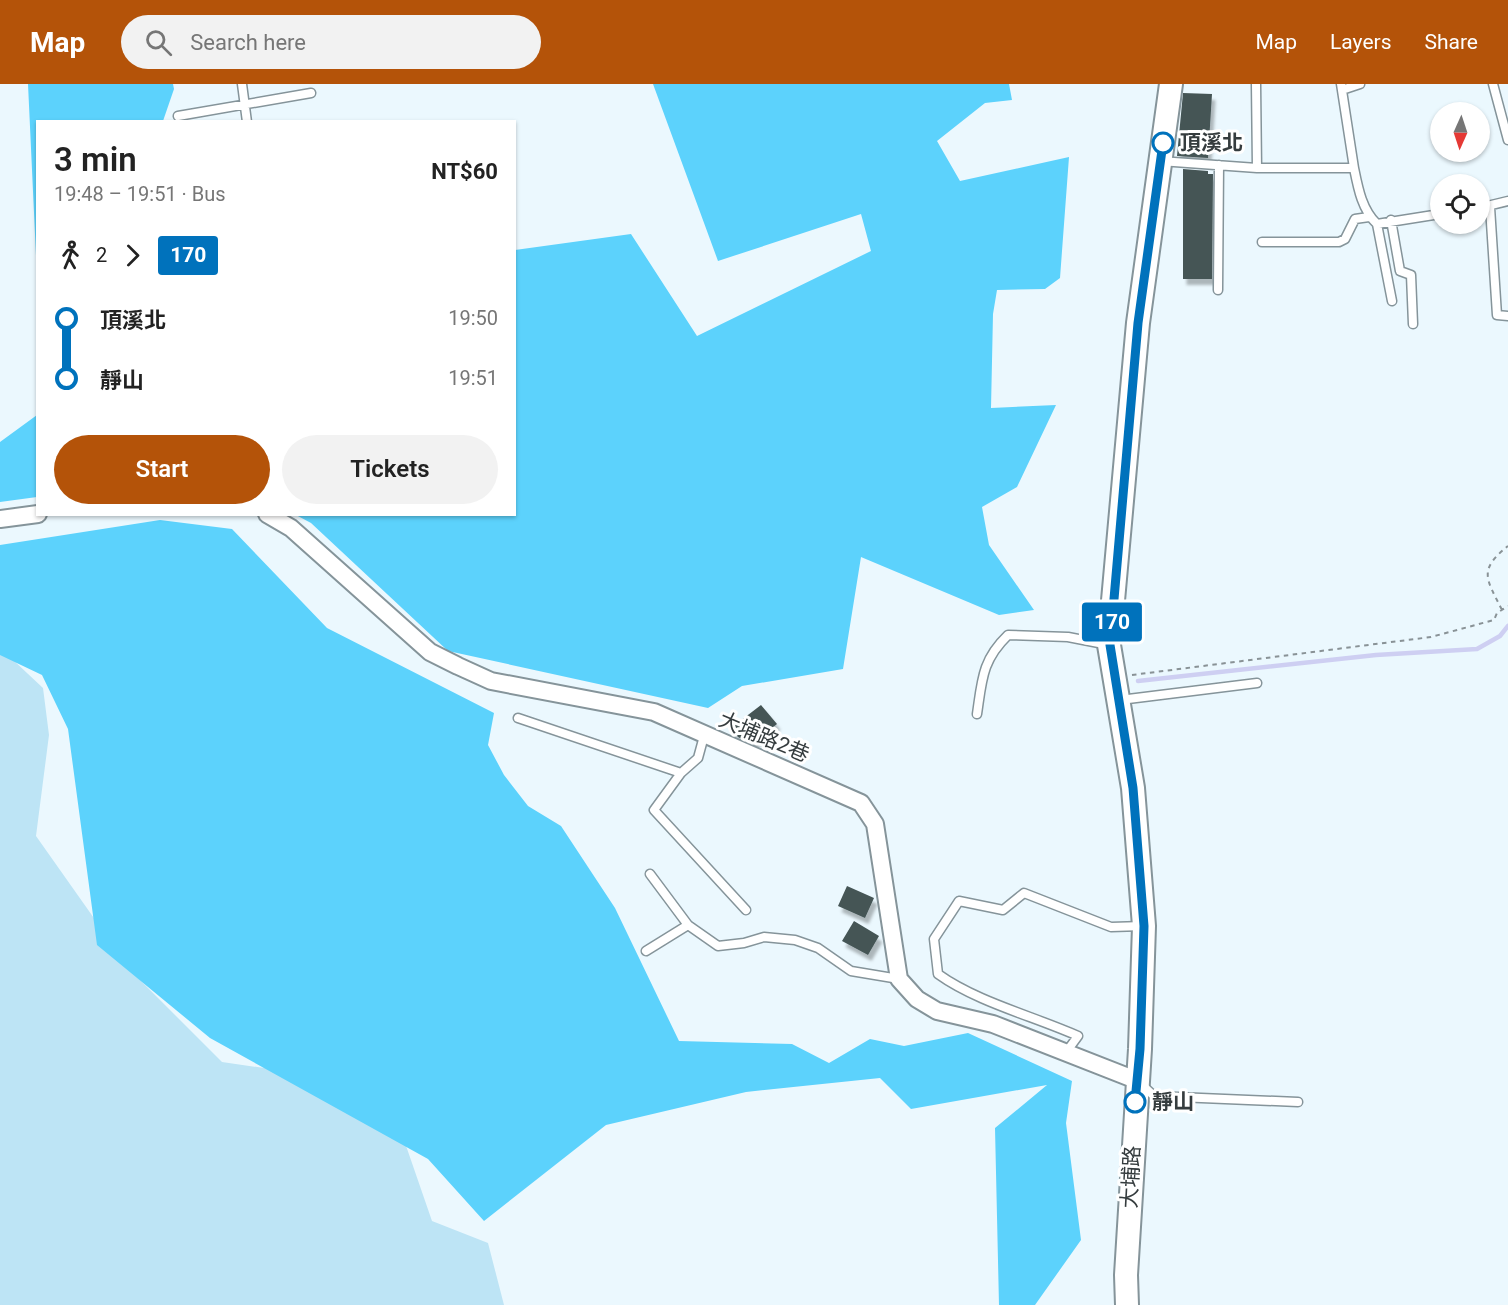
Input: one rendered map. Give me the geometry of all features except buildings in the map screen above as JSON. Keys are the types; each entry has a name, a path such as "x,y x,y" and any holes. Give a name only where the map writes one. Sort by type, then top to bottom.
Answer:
{"main road":[{"name":"大埔路","path":"1127,1305 1126,1275 1136,1080 1140,1049 1144,926 1133,788 1110,645 1138,323 1171,84"}],"street":[{"path":"0,519 36,514"},
{"name":"大埔路2巷","path":"270,516 291,528 430,652 458,666 491,681 654,712 704,736 861,803 875,824 899,979"},
{"path":"899,979 917,999 937,1011 993,1024 1067,1051 1136,1080"}],"lane":[{"path":"242,84 247,120"},
{"path":"1257,84 1257,168"},
{"path":"1360,84 1341,87 1359,192 1369,217 1377,224 1392,301"},
{"path":"1493,84 1508,140"},
{"path":"178,116 311,93"},
{"path":"1160,161 1257,168 1354,168"},
{"path":"1218,290 1219,165"},
{"path":"1508,201 1490,207 1497,315 1508,316"},
{"path":"1377,224 1430,215"},
{"path":"1262,242 1339,242 1345,239 1355,219 1369,217"},
{"path":"1391,220 1400,271 1411,275 1413,324"},
{"path":"977,714 984,667 995,647 1008,635 1068,637 1110,645"},
{"path":"1118,701 1257,683"},
{"path":"518,718 681,772"},
{"path":"704,736 698,758 681,772 654,810 746,910"},
{"path":"650,874 688,925 718,946 744,943 764,937 795,940 818,948 851,971 899,979"},
{"path":"1067,1051 1078,1036 960,990 938,974 934,939 959,901 1002,910 1024,893 1111,927 1144,926"},
{"path":"646,951 688,925"},
{"path":"1136,1080 1154,1096 1298,1102"}],"path":[{"path":"1502,610 1490,586 1487,566 1491,559 1508,546"},
{"path":"1114,677 1431,637 1485,625 1494,620 1508,606"}],"shaded area":[{"path":"28,84 173,84 174,89 163,120 36,120 36,256"},
{"path":"653,84 1009,84 1012,100 985,103 937,141 960,181 1069,157 1060,278 1045,289 997,290 993,314 991,408 1056,405 1017,487 982,507 989,545 1034,610 999,615 861,557 843,669 742,686 708,708 448,651 311,523 298,516 516,516 516,250 631,234 697,336 871,251 861,214 718,261"},
{"path":"36,416 36,497 0,502 0,442"},
{"path":"160,520 232,529 327,628 494,713 488,745 504,775 528,806 561,826 615,908 679,1041 792,1044 829,1063 870,1039 904,1046 968,1033 1072,1081 1066,1123 1081,1240 1035,1305 999,1305 995,1128 1047,1085 911,1109 880,1078 746,1092 606,1125 484,1221 428,1159 210,1038 97,945 68,729 42,675 0,655 0,545"},
{"path":"0,653 11,658 43,688 49,735 36,836 132,972 222,1062 340,1079 403,1137 432,1221 488,1243 504,1305 0,1305"}],"waterway":[{"path":"1138,681 1376,655 1477,649 1500,636 1508,626"}],"bus line":[{"name":"170","path":"1135,1102 1140,1049 1144,926 1133,788 1110,645 1138,323 1150,218 1163,143"}],"place":[{"name":"頂溪北","path":"1163,143"},
{"name":"靜山","path":"1135,1102"}]}
